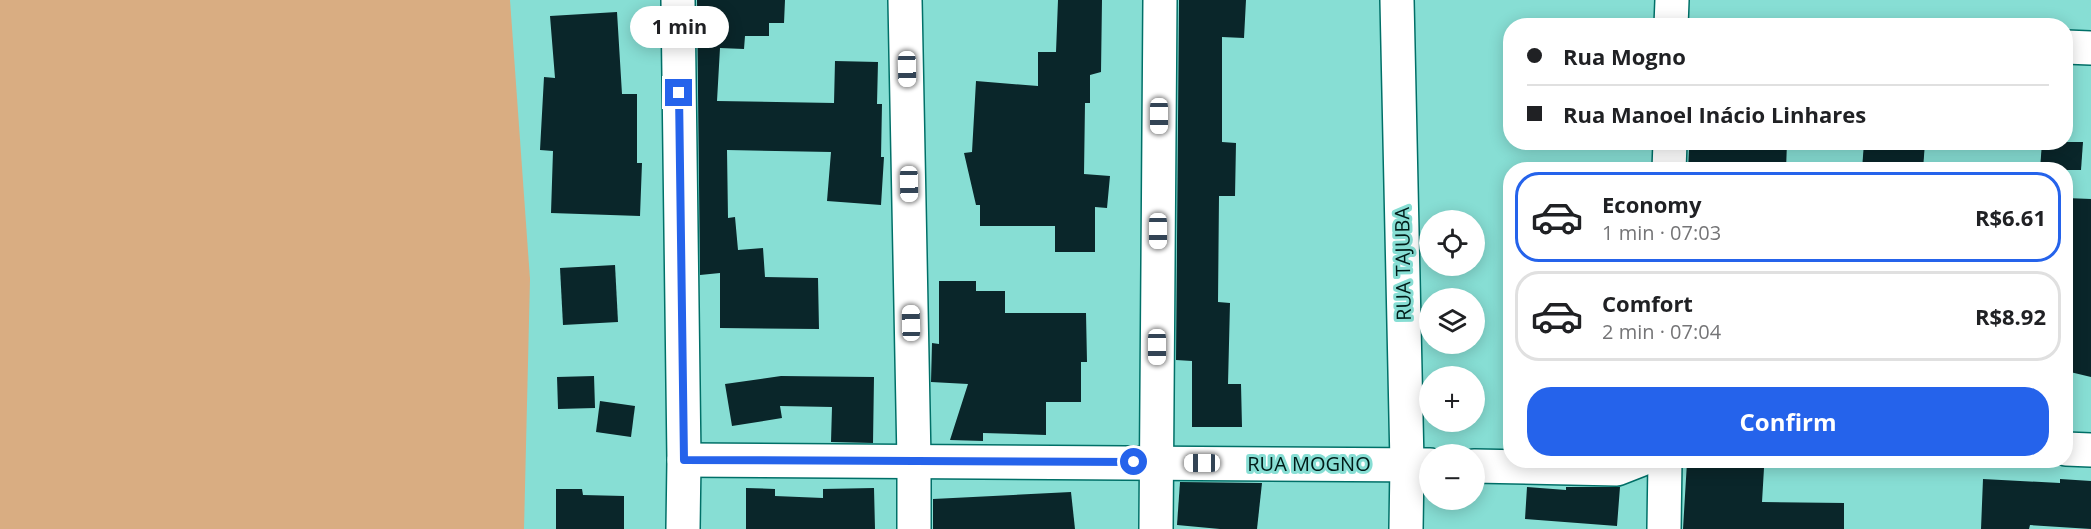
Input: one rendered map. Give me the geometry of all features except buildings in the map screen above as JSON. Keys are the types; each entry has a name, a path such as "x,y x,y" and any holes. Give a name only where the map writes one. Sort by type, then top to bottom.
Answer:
{"street":[{"path":"678,0 683,529"},
{"path":"905,0 914,529"},
{"path":"1156,529 1160,0"},
{"name":"RUA TAJUBA","path":"1397,0 1418,464 1406,529"},
{"path":"1671,0 1671,18"},
{"path":"2073,47 2091,48"},
{"path":"2073,449 2091,450"},
{"name":"RUA MOGNO","path":"684,460 1418,464"},
{"path":"1485,466 1503,467"},
{"path":"1569,468 1620,468"},
{"path":"1664,529 1665,468"}],"shaded area":[{"path":"0,0 510,0 530,279 524,529 0,529"}],"route":[{"path":"679,93 684,460 1134,462"}]}
